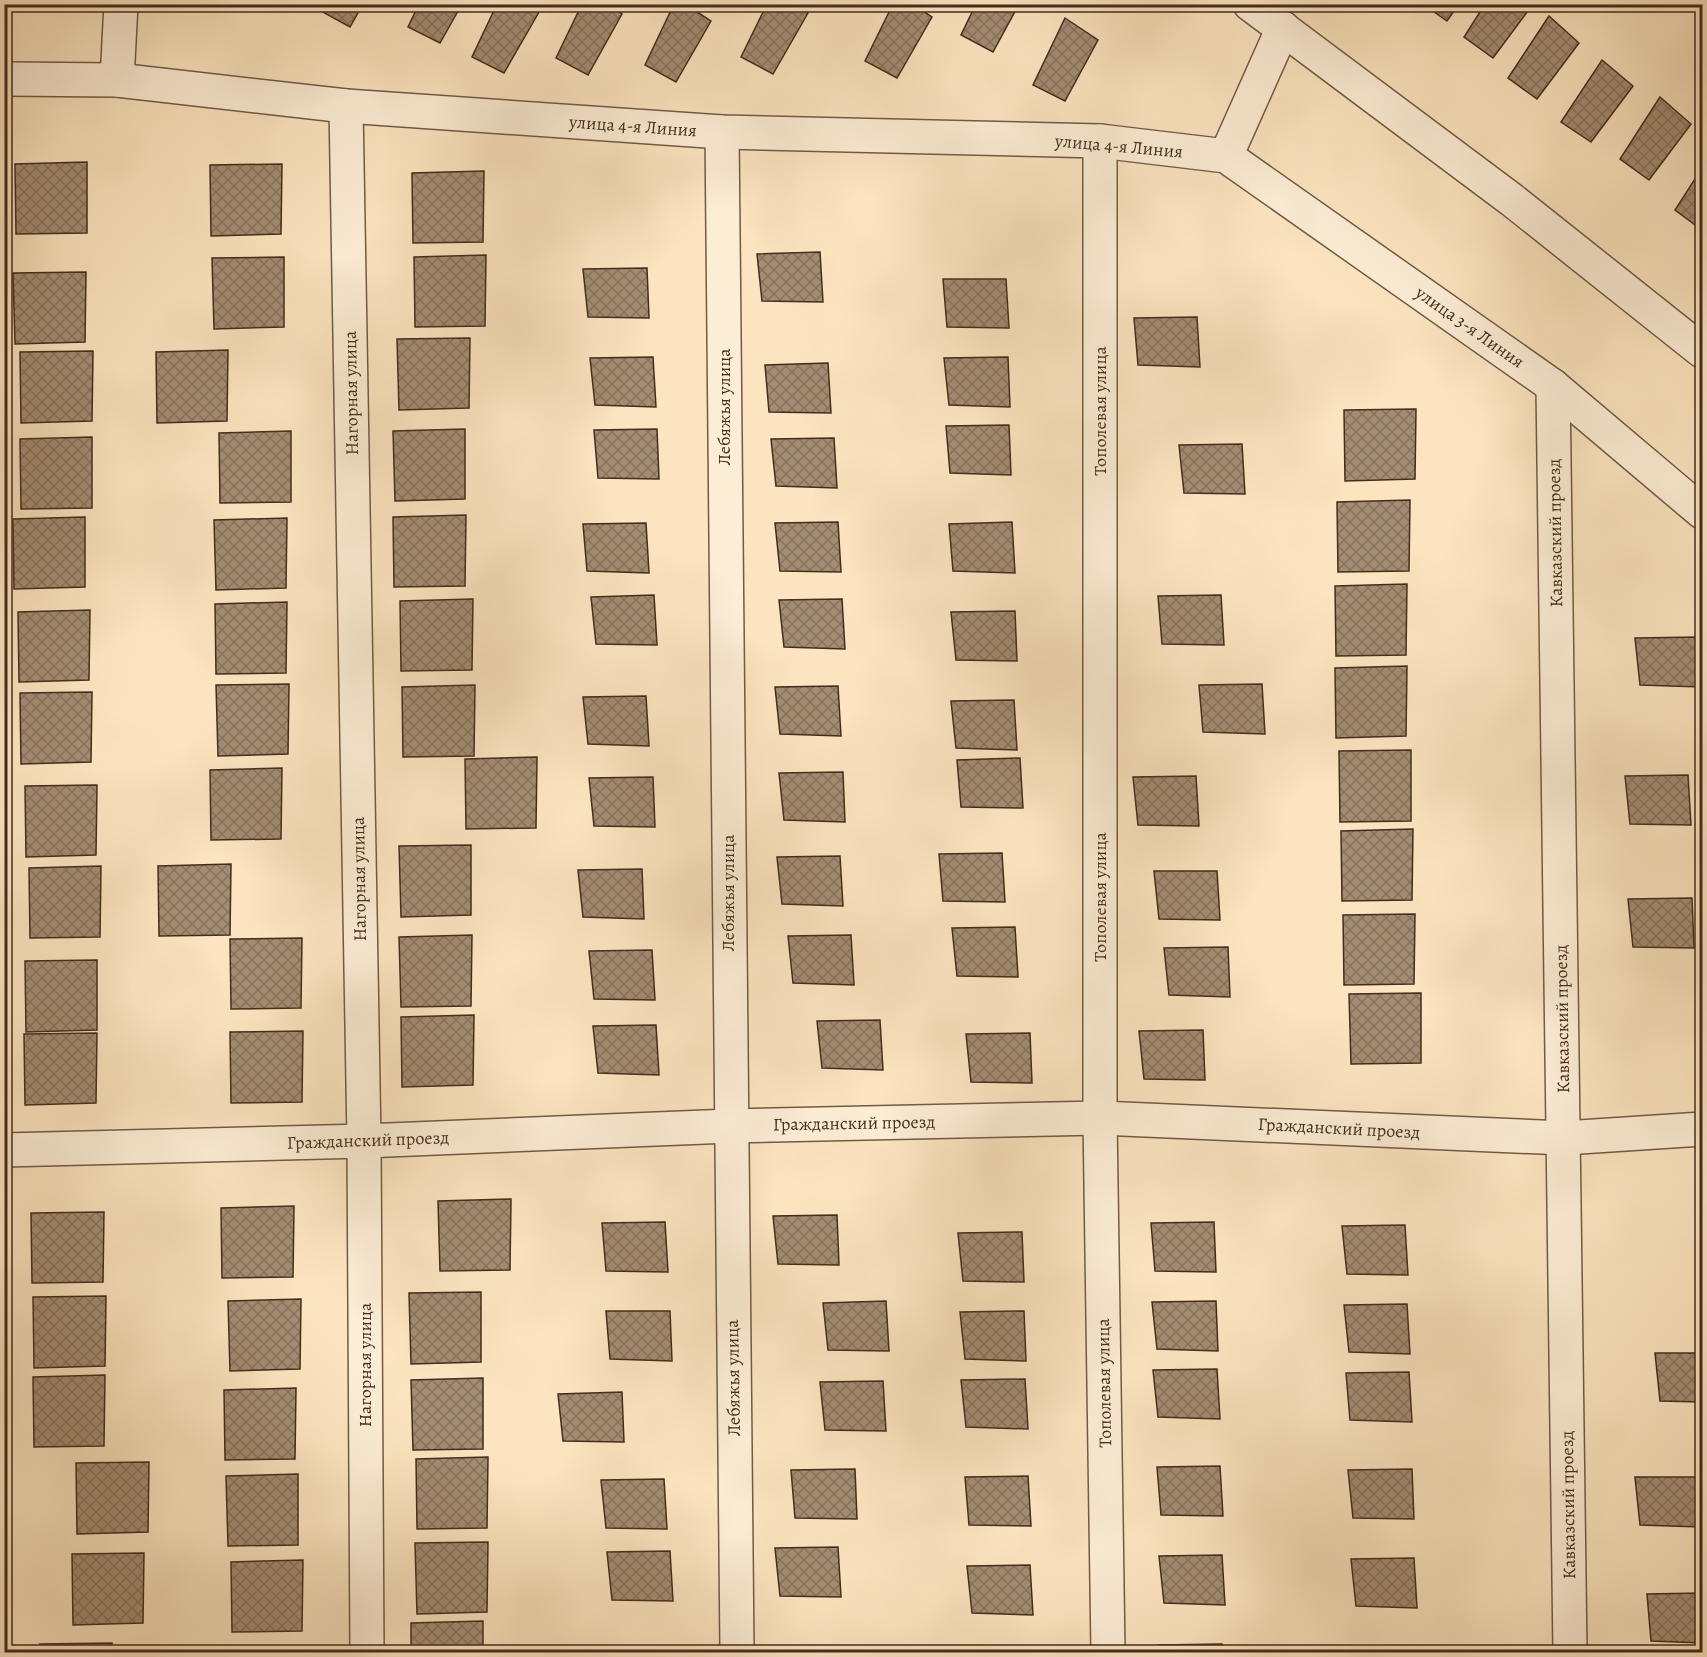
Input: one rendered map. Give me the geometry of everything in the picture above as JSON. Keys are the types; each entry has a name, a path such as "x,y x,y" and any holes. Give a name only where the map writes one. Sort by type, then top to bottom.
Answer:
{"street":[{"path":"117,80 121,4"},
{"path":"1250,4 1512,200 1702,351"},
{"path":"1226,156 1283,28"},
{"name":"улица 4-я Линия","path":"4,78 117,80 346,106 722,132 1100,141 1226,156"},
{"name":"Нагорная улица","path":"346,106 364,1141 367,1653"},
{"name":"Лебяжья улица","path":"722,132 730,1126 737,1653"},
{"name":"Тополевая улица","path":"1100,141 1100,1118 1108,1653"},
{"name":"улица 3-я Линия","path":"1226,156 1553,386 1702,512"},
{"name":"Кавказский проезд","path":"1553,386 1570,1653"},
{"name":"Гражданский проезд","path":"4,1150 364,1141 730,1126 1100,1118 1564,1138 1702,1129"}],"building":[{"path":"322,4 363,4 350,27 319,10"},
{"path":"419,4 462,4 440,43 408,27"},
{"path":"497,4 527,4 539,12 504,73 472,57"},
{"path":"582,4 608,4 622,14 588,75 556,58"},
{"path":"674,4 685,4 711,21 676,82 645,65"},
{"path":"767,4 795,4 808,13 773,74 741,57"},
{"path":"893,4 913,4 932,17 897,78 865,61"},
{"path":"976,4 1019,4 993,52 961,35"},
{"path":"1423,4 1459,4 1447,21"},
{"path":"1485,4 1533,4 1493,58 1464,37"},
{"path":"1549,16 1579,43 1537,99 1508,78"},
{"path":"1065,18 1098,40 1065,101 1033,85"},
{"path":"1602,60 1633,86 1591,142 1561,122"},
{"path":"1660,97 1691,124 1649,180 1620,159"},
{"path":"87,162 87,233 16,234 15,164"},
{"path":"282,164 281,234 211,236 210,165"},
{"path":"1702,168 1702,230 1675,210"},
{"path":"484,171 483,242 413,243 412,173"},
{"path":"820,252 823,302 762,301 757,254"},
{"path":"486,255 485,326 415,327 414,257"},
{"path":"284,257 284,327 214,329 212,258"},
{"path":"647,268 649,318 588,317 583,269"},
{"path":"86,272 85,342 15,344 13,273"},
{"path":"943,279 1006,279 1009,328 947,327"},
{"path":"1197,317 1200,367 1138,365 1134,318"},
{"path":"470,338 469,408 399,410 397,339"},
{"path":"228,350 227,421 157,423 156,352"},
{"path":"93,351 92,421 21,423 20,352"},
{"path":"653,357 656,407 595,405 590,358"},
{"path":"1008,357 1010,407 949,405 944,358"},
{"path":"828,363 831,413 769,412 765,365"},
{"path":"1416,409 1415,479 1345,481 1344,410"},
{"path":"1009,425 1011,475 950,473 946,426"},
{"path":"465,429 465,499 395,501 393,431"},
{"path":"657,429 659,479 598,478 594,430"},
{"path":"291,431 291,502 220,503 219,433"},
{"path":"92,437 92,508 21,509 20,439"},
{"path":"834,438 837,488 776,486 771,439"},
{"path":"1242,444 1245,494 1184,493 1179,445"},
{"path":"1410,500 1409,571 1338,572 1337,502"},
{"path":"466,515 465,586 394,587 393,517"},
{"path":"85,517 85,587 14,589 13,519"},
{"path":"287,518 286,588 216,590 214,520"},
{"path":"838,522 841,572 780,571 775,523"},
{"path":"1012,522 1015,573 953,571 949,524"},
{"path":"646,523 649,573 587,571 583,524"},
{"path":"1407,584 1406,655 1336,656 1335,586"},
{"path":"654,595 657,645 596,644 591,597"},
{"path":"1221,595 1224,645 1162,644 1158,596"},
{"path":"473,599 472,670 401,671 400,601"},
{"path":"842,599 845,649 784,647 779,600"},
{"path":"287,602 286,673 216,674 215,604"},
{"path":"90,610 89,680 19,682 18,612"},
{"path":"1015,611 1017,661 956,660 951,612"},
{"path":"1699,637 1701,687 1640,685 1635,638"},
{"path":"1407,666 1406,736 1336,738 1335,668"},
{"path":"289,684 288,754 218,756 216,685"},
{"path":"1262,684 1265,734 1203,732 1199,685"},
{"path":"475,685 474,756 403,757 402,687"},
{"path":"838,686 841,736 780,734 775,687"},
{"path":"92,692 91,762 21,764 20,693"},
{"path":"646,696 649,746 588,744 583,697"},
{"path":"1014,700 1017,750 956,748 951,701"},
{"path":"1411,750 1411,821 1340,822 1339,751"},
{"path":"537,757 536,828 466,829 465,759"},
{"path":"1020,758 1023,808 961,807 957,760"},
{"path":"282,768 281,839 211,840 210,770"},
{"path":"843,772 845,822 784,820 779,773"},
{"path":"1688,775 1691,825 1630,824 1625,776"},
{"path":"1196,776 1199,826 1138,825 1133,777"},
{"path":"653,777 655,827 594,826 589,778"},
{"path":"97,785 96,855 26,857 25,786"},
{"path":"1413,829 1412,900 1342,901 1341,831"},
{"path":"471,845 471,915 401,917 399,846"},
{"path":"1002,853 1005,902 943,901 939,854"},
{"path":"840,856 843,906 782,904 777,857"},
{"path":"231,864 230,935 159,936 158,866"},
{"path":"101,866 100,937 30,938 29,868"},
{"path":"642,869 644,919 583,917 578,870"},
{"path":"1154,871 1217,871 1220,920 1159,919"},
{"path":"1692,898 1694,948 1633,947 1628,899"},
{"path":"1415,914 1414,984 1344,985 1343,915"},
{"path":"1015,927 1018,977 957,976 952,928"},
{"path":"472,935 471,1006 401,1007 399,937"},
{"path":"851,935 854,985 793,983 788,936"},
{"path":"302,938 301,1008 231,1009 230,939"},
{"path":"1228,947 1230,997 1169,995 1164,948"},
{"path":"652,950 655,1000 594,999 589,951"},
{"path":"97,960 97,1030 26,1032 25,961"},
{"path":"1421,993 1421,1063 1351,1064 1349,994"},
{"path":"474,1015 473,1085 402,1087 401,1017"},
{"path":"880,1020 883,1070 822,1068 817,1021"},
{"path":"656,1025 659,1075 598,1073 593,1026"},
{"path":"1203,1030 1205,1080 1144,1079 1139,1031"},
{"path":"303,1031 302,1102 231,1103 230,1032"},
{"path":"97,1033 96,1103 25,1105 24,1034"},
{"path":"1030,1033 1032,1083 971,1082 966,1034"},
{"path":"511,1199 510,1270 440,1271 438,1201"},
{"path":"294,1206 293,1277 222,1278 221,1208"},
{"path":"104,1212 103,1282 32,1283 31,1213"},
{"path":"837,1215 839,1265 778,1264 773,1216"},
{"path":"665,1222 668,1272 606,1271 602,1223"},
{"path":"1214,1222 1216,1272 1155,1271 1151,1223"},
{"path":"1405,1225 1408,1275 1347,1274 1342,1226"},
{"path":"1022,1232 1024,1282 963,1281 958,1233"},
{"path":"481,1292 481,1362 411,1364 409,1293"},
{"path":"106,1296 105,1366 34,1368 33,1297"},
{"path":"301,1299 300,1369 230,1371 228,1301"},
{"path":"886,1301 889,1351 828,1350 823,1303"},
{"path":"1216,1301 1218,1351 1157,1349 1152,1302"},
{"path":"1407,1304 1410,1354 1349,1352 1344,1305"},
{"path":"606,1311 670,1311 672,1361 610,1359"},
{"path":"1024,1311 1026,1361 965,1359 960,1312"},
{"path":"1655,1353 1702,1353 1702,1402 1660,1401"},
{"path":"1217,1369 1220,1419 1158,1417 1153,1370"},
{"path":"1409,1372 1412,1422 1350,1420 1346,1373"},
{"path":"105,1375 104,1446 34,1447 33,1377"},
{"path":"483,1378 483,1449 413,1450 411,1380"},
{"path":"1025,1379 1028,1429 966,1427 961,1380"},
{"path":"883,1381 886,1431 825,1430 820,1382"},
{"path":"296,1388 295,1459 225,1460 224,1390"},
{"path":"622,1392 624,1442 563,1441 558,1394"},
{"path":"488,1457 487,1528 417,1529 416,1459"},
{"path":"149,1462 148,1532 77,1534 76,1463"},
{"path":"1220,1466 1223,1516 1161,1515 1157,1467"},
{"path":"855,1469 857,1519 795,1518 791,1470"},
{"path":"1412,1469 1414,1519 1353,1518 1348,1470"},
{"path":"298,1474 298,1545 228,1546 226,1476"},
{"path":"1028,1476 1031,1526 969,1525 965,1477"},
{"path":"1635,1477 1698,1477 1701,1527 1640,1525"},
{"path":"664,1479 667,1529 606,1528 601,1480"},
{"path":"488,1542 487,1612 417,1614 415,1543"},
{"path":"838,1547 841,1597 780,1596 775,1548"},
{"path":"670,1551 673,1601 612,1600 607,1552"},
{"path":"144,1553 143,1623 73,1625 72,1554"},
{"path":"1222,1555 1225,1605 1164,1603 1159,1556"},
{"path":"1414,1558 1417,1608 1356,1606 1351,1559"},
{"path":"303,1560 302,1631 232,1632 231,1562"},
{"path":"1030,1565 1033,1615 972,1613 967,1566"},
{"path":"1702,1593 1702,1643 1651,1641 1647,1594"},
{"path":"483,1621 483,1652 411,1652 411,1623"},
{"path":"112,1643 112,1652 40,1652 40,1644"},
{"path":"1222,1644 1223,1652 1160,1652 1159,1645"},
{"path":"834,1647 834,1652 771,1652 771,1649"},
{"path":"1351,1647 1414,1647 1414,1652 1351,1652"},
{"path":"301,1649 301,1652 228,1652 228,1651"},
{"path":"633,1649 633,1652 570,1652 569,1650"}]}
